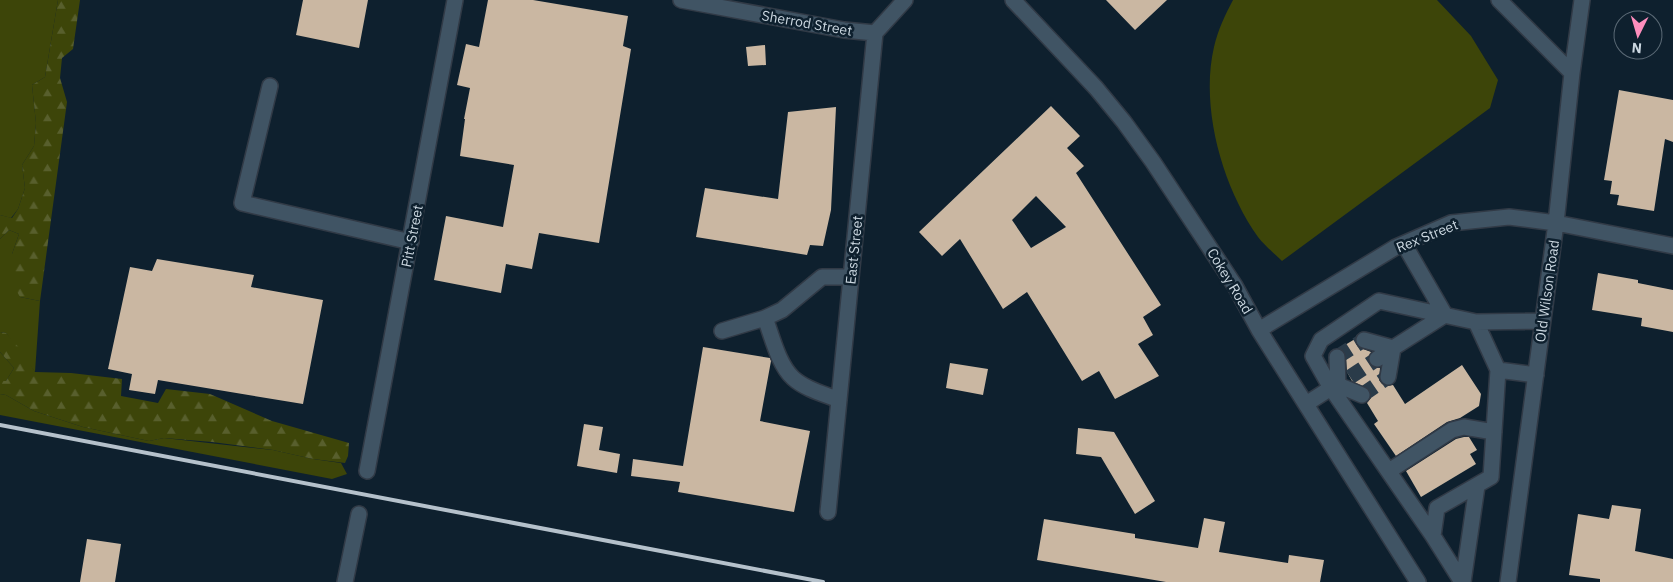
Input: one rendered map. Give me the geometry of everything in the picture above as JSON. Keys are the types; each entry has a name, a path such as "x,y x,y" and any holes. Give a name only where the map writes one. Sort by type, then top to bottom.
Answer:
{"street":[{"name":"Pitt Street","path":"367,471 455,0"},
{"name":"Sherrod Street","path":"680,0 844,30 875,33"},
{"path":"875,33 905,0"},
{"name":"Cokey Road","path":"1013,0 1096,88 1124,122 1235,286 1259,330 1418,582"},
{"path":"1499,0 1572,73"},
{"name":"Old Wilson Road","path":"1508,582 1556,223 1582,0"},
{"name":"East Street","path":"828,512 875,33"},
{"path":"270,86 242,203 410,242"},
{"name":"Rex Street","path":"1259,330 1404,244 1451,223 1509,217 1556,223 1673,246"},
{"path":"1404,244 1445,315"},
{"path":"722,331 765,318 782,310 822,277 851,277"},
{"path":"1462,582 1389,471 1340,383 1313,356 1321,340 1380,302 1476,322 1543,321"},
{"path":"1376,359 1445,315"},
{"path":"765,318 779,356 792,377 808,387 839,400"},
{"path":"1433,536 1437,508 1491,477 1498,370 1476,322"},
{"path":"1364,340 1393,348"},
{"path":"1388,377 1393,348"},
{"path":"1337,357 1340,383"},
{"path":"1498,370 1536,375"},
{"path":"1340,383 1362,395"},
{"path":"1306,404 1340,383"},
{"path":"1389,471 1452,430 1464,427 1494,432"},
{"path":"1462,582 1477,486"},
{"path":"345,582 359,514"}],"green space":[{"path":"0,0 58,0 45,77 32,85 36,123 34,146 22,165 25,188 18,209 11,218 0,215"},
{"path":"58,0 80,0 73,49 62,58 60,78 67,102 40,301 20,297 10,279 12,254 19,234 9,230 0,239 0,215 12,218 18,209 25,188 22,165 34,146 36,123 32,85 45,77"},
{"path":"1233,0 1437,0 1471,36 1498,80 1490,108 1282,261 1258,237 1245,217 1225,170 1212,120 1210,70 1214,47 1222,23"},
{"path":"9,230 19,234 12,254 20,297 40,301 35,372 6,333 0,332 0,239"},
{"path":"0,332 6,333 22,351 35,372 71,373 122,379 121,396 158,403 166,389 210,394 272,421 349,443 348,456 345,463 313,459 273,450 212,442 164,438 149,441 83,427 34,411 6,395 0,394 0,381 6,381 14,368 0,352"},
{"path":"0,352 14,368 6,381 0,381"},
{"path":"0,394 6,395 34,411 83,427 149,441 164,438 273,450 341,463 347,474 332,479 0,415"}],"building":[{"path":"303,0 368,0 359,48 296,35"},
{"path":"488,0 533,0 628,16 623,46 631,49 599,243 539,233 532,269 506,264 501,293 434,280 446,216 503,227 514,165 460,156 470,88 457,85 466,44 479,47"},
{"path":"1106,0 1167,0 1135,30"},
{"path":"765,45 766,65 748,66 746,47"},
{"path":"1619,90 1673,100 1673,142 1665,139 1654,211 1617,205 1619,195 1610,194 1612,181 1604,180"},
{"path":"1051,106 1080,136 1067,148 1084,166 1076,173 1161,305 1143,317 1153,335 1138,344 1159,376 1115,399 1099,371 1082,381 1027,292 1003,309 960,239 942,256 919,232","holes":["1036,196 1066,227 1031,248 1012,220"]},
{"path":"836,107 831,210 823,246 810,245 807,255 696,237 705,188 778,199 788,112"},
{"path":"157,259 254,275 251,287 323,300 303,404 158,380 155,394 129,390 132,374 108,369 130,267 152,271"},
{"path":"1598,273 1638,280 1638,283 1673,290 1673,332 1641,326 1642,318 1592,310"},
{"path":"1355,339 1358,347 1371,352 1368,360 1373,367 1380,368 1379,380 1382,384 1387,386 1393,385 1405,404 1462,365 1481,394 1479,406 1460,418 1447,422 1396,456 1374,424 1378,421 1367,403 1371,398 1370,390 1352,381 1347,372 1345,352 1340,348"},
{"path":"703,347 770,358 760,421 810,431 794,512 678,492 680,482 631,476 633,459 683,466"},
{"path":"950,363 988,369 983,395 946,388"},
{"path":"584,424 603,427 599,450 620,454 617,473 577,466"},
{"path":"1078,428 1114,432 1155,501 1135,514 1101,457 1076,454"},
{"path":"1469,437 1477,450 1470,454 1476,464 1421,497 1406,471 1456,439"},
{"path":"1612,505 1641,509 1635,551 1673,559 1673,582 1600,582 1600,579 1569,575 1578,514 1609,519"},
{"path":"1204,518 1225,522 1219,552 1288,563 1289,555 1324,560 1320,582 1166,582 1037,560 1044,519 1135,534 1135,538 1198,548"},
{"path":"87,539 121,544 115,582 80,582"}],"tunnel":[{"path":"1337,357 1364,340"},
{"path":"1350,377 1377,359"},
{"path":"1362,395 1388,377"}],"railway":[{"path":"0,425 823,582"}]}
